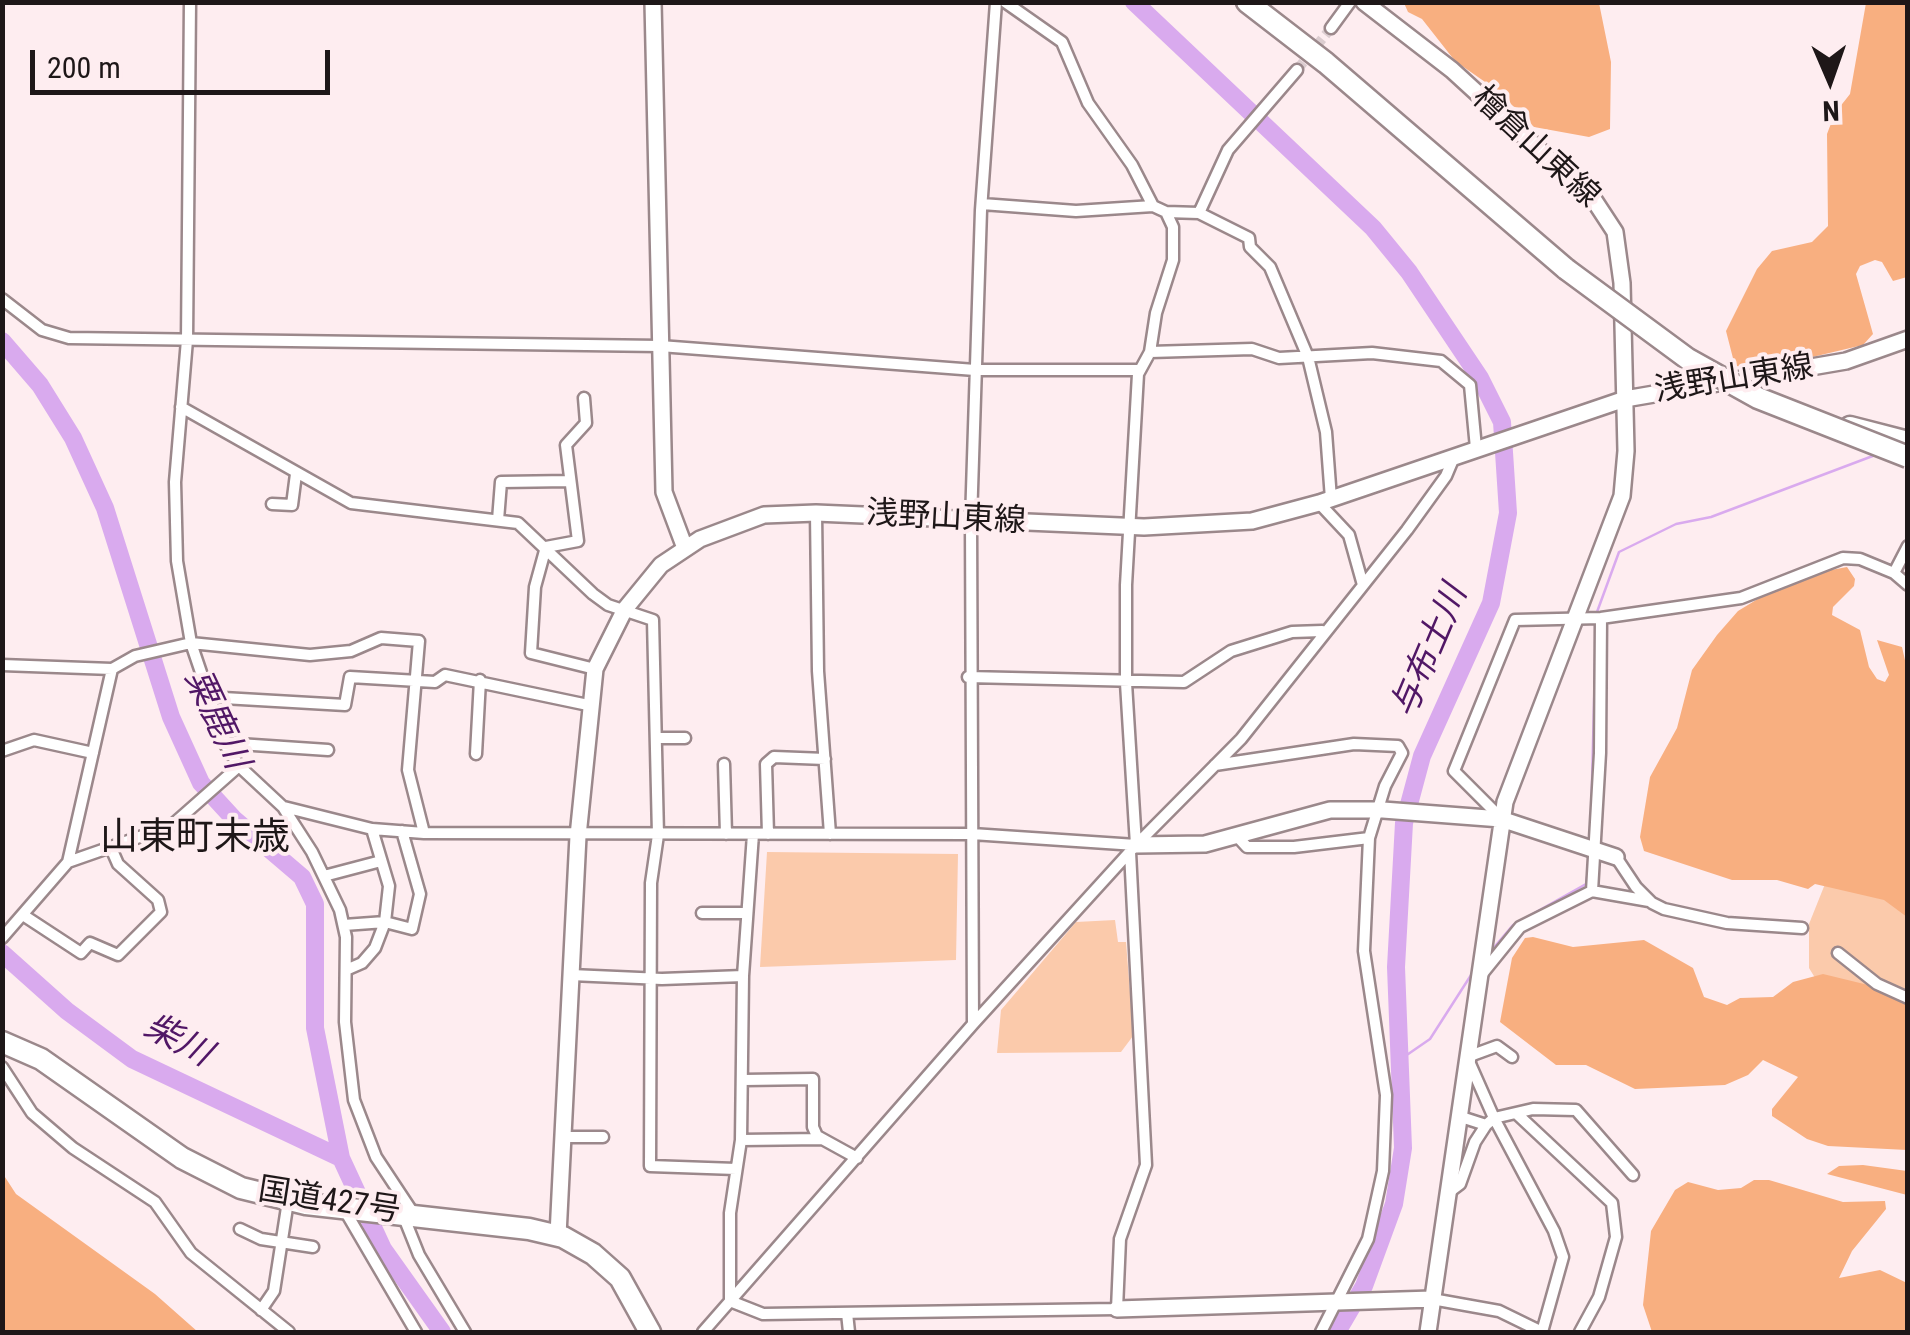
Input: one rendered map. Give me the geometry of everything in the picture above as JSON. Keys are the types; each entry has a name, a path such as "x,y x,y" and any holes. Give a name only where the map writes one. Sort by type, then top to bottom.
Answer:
{"highway":[{"path":"1248,2 1672,349 1758,398 1908,453"},
{"path":"1258,2 1330,57 1568,267 1712,362 1834,423 1908,453"},
{"path":"1834,423 1908,442"},
{"name":"国道427号","path":"2,1042 40,1059 201,1169 241,1188 288,1201 558,1236 611,1269 634,1297 650,1332"}],"main road":[{"path":"653,2 664,492 685,548"},
{"name":"檜倉山東線","path":"1364,2 1452,70 1586,190 1609,220 1621,264 1625,399 1622,496 1527,736 1502,819 1428,1332"},
{"name":"浅野山東線","path":"558,1236 588,705 595,668 625,610 661,565 685,548 742,520 816,513 1130,527 1225,525 1325,501 1625,399 1846,361 1908,339"},
{"path":"1133,849 1206,844 1330,810 1380,810 1502,819 1616,856"},
{"path":"1117,1309 1432,1299"}],"street":[{"path":"190,2 187,340 175,482 177,561 190,643 235,770 283,807 324,876 344,925 345,1022 354,1100 419,1255 466,1332"},
{"path":"973,1024 968,677 974,370 996,2"},
{"path":"1005,2 1062,42 1088,103 1132,164 1152,206"},
{"path":"1331,28 1350,2"},
{"path":"1199,213 1236,142 1296,70"},
{"path":"982,204 1076,211 1152,206 1166,212 1199,213 1249,238 1250,247 1270,267 1308,357 1326,432 1325,501 1349,535 1363,585"},
{"path":"730,1301 758,1314 1117,1309 1120,1239 1146,1165 1126,683 1139,370 1150,352 1156,313 1172,260 1172,227 1166,212"},
{"path":"2,299 42,330 69,338 660,346 974,370 1139,370"},
{"path":"1150,352 1252,349 1278,358 1372,353 1442,361 1470,385 1479,447"},
{"path":"546,546 578,541 566,446 586,423 584,398"},
{"path":"181,407 351,503 518,523 593,594 654,620 658,835 652,883 650,1166 736,1169"},
{"path":"704,1332 973,1024 1215,765 1363,585 1446,476 1454,456"},
{"path":"272,504 292,505 296,474"},
{"path":"498,520 501,482 569,481"},
{"path":"816,513 830,834"},
{"path":"546,546 535,587 530,653 595,668"},
{"path":"1894,573 1908,546"},
{"path":"1502,819 1454,771 1459,750 1514,620 1601,618 1741,598 1843,558 1860,559 1894,573 1908,585"},
{"path":"1592,891 1601,618"},
{"path":"968,677 1184,682 1231,651 1292,632 1322,631"},
{"path":"2,665 112,669 134,656 190,643 310,655 351,651 381,638 420,641 408,770 424,833"},
{"path":"3,937 68,862 112,669"},
{"path":"206,697 346,705 350,677 435,682 445,674 588,705"},
{"path":"476,754 480,680"},
{"path":"656,738 685,738"},
{"path":"2,751 34,740 93,753"},
{"path":"224,743 328,750"},
{"path":"1215,765 1354,744 1398,746 1402,753 1384,786 1369,838 1364,951 1380,1039 1387,1126 1378,1209 1342,1301 1320,1332"},
{"path":"768,834 766,764 774,757 824,759"},
{"path":"724,764 726,834"},
{"path":"68,862 172,826 235,770"},
{"path":"283,807 372,829 424,833 972,834 1133,849"},
{"path":"346,970 362,962 375,948 385,922 388,886 372,829"},
{"path":"344,925 385,922 412,929 420,894 402,831"},
{"path":"730,1301 730,1213 744,1080 744,976 753,834"},
{"path":"1236,835 1246,848 1294,848 1369,838"},
{"path":"22,916 81,953 90,943 118,955 161,912 158,900 118,864 111,848"},
{"path":"1616,856 1650,901"},
{"path":"324,876 381,860"},
{"path":"1478,979 1520,928 1592,891 1650,901 1705,919 1788,921 1802,928"},
{"path":"702,912 747,913"},
{"path":"1838,953 1877,984 1908,998"},
{"path":"571,976 744,976"},
{"path":"1432,1299 1499,1311 1542,1332 1562,1257 1554,1231 1490,1122 1467,1057 1498,1046 1512,1057"},
{"path":"2,1067 32,1113 73,1148 154,1202 191,1252 288,1332"},
{"path":"744,1080 812,1079 812,1127 822,1138 857,1158"},
{"path":"1458,1116 1490,1122 1533,1109 1576,1110 1633,1175"},
{"path":"1517,1114 1612,1203 1616,1238 1599,1296 1580,1332"},
{"path":"1447,1194 1460,1184 1475,1142 1490,1122"},
{"path":"563,1137 603,1137"},
{"path":"740,1140 822,1138"},
{"path":"261,1310 274,1291 288,1201"},
{"path":"346,1209 416,1332"},
{"path":"240,1229 313,1247"},
{"path":"847,1313 848,1332"}],"shaded area":[{"path":"1404,3 1599,3 1611,62 1610,129 1589,137 1534,127 1498,91 1455,61"},
{"path":"1866,3 1905,3 1907,277 1893,281 1882,262 1875,260 1860,266 1856,274 1873,334 1863,345 1766,368 1735,366 1726,331 1757,269 1772,251 1812,242 1828,226 1827,134 1835,113 1850,94"},
{"path":"1847,567 1855,579 1854,586 1833,607 1832,615 1860,630 1869,667 1877,679 1885,682 1889,675 1877,640 1902,647 1907,669 1907,917 1884,900 1815,884 1808,889 1777,880 1732,880 1644,851 1640,837 1650,777 1677,728 1692,670 1717,635 1738,611 1794,577"},
{"path":"767,852 958,854 956,960 760,967"},
{"path":"1827,879 1907,897 1907,1014 1828,999 1809,968 1809,924"},
{"path":"1115,920 1118,942 1126,942 1133,1036 1121,1052 997,1053 1001,1010 1076,922"},
{"path":"1525,938 1573,947 1644,940 1693,968 1704,997 1727,1005 1740,998 1773,997 1793,982 1823,974 1897,992 1907,1001 1907,1150 1828,1146 1807,1139 1772,1116 1772,1109 1798,1077 1763,1060 1748,1075 1725,1085 1635,1089 1586,1065 1556,1065 1500,1022 1512,958"},
{"path":"1839,1166 1907,1171 1907,1195 1827,1174"},
{"path":"3,1174 16,1194 155,1294 198,1332 3,1332"},
{"path":"1754,1180 1769,1180 1843,1202 1885,1201 1886,1209 1852,1251 1839,1278 1880,1270 1907,1283 1907,1332 1652,1332 1643,1305 1651,1231 1675,1190 1688,1182 1718,1190 1741,1188"}],"waterway":[{"name":"与布土川","path":"1134,2 1373,228 1409,272 1480,378 1502,422 1508,513 1491,603 1422,756 1404,823 1396,967 1403,1148 1394,1204 1364,1286 1337,1332"},
{"name":"粟鹿川","path":"2,341 40,385 73,438 105,508 171,717 201,783 234,819 302,877 315,904 315,1028 341,1158 383,1249 442,1332"},
{"path":"1597,612 1619,552 1676,524 1711,517 1878,454"},
{"path":"1591,822 1596,625"},
{"path":"1491,951 1513,925 1586,884 1588,870"},
{"name":"柴川","path":"2,953 67,1011 132,1059 341,1158"},
{"path":"1401,1059 1430,1039 1473,972"}],"tunnel":[{"path":"1297,70 1331,28"}],"district":[{"name":"山東町末歳","path":"195,839"}]}
